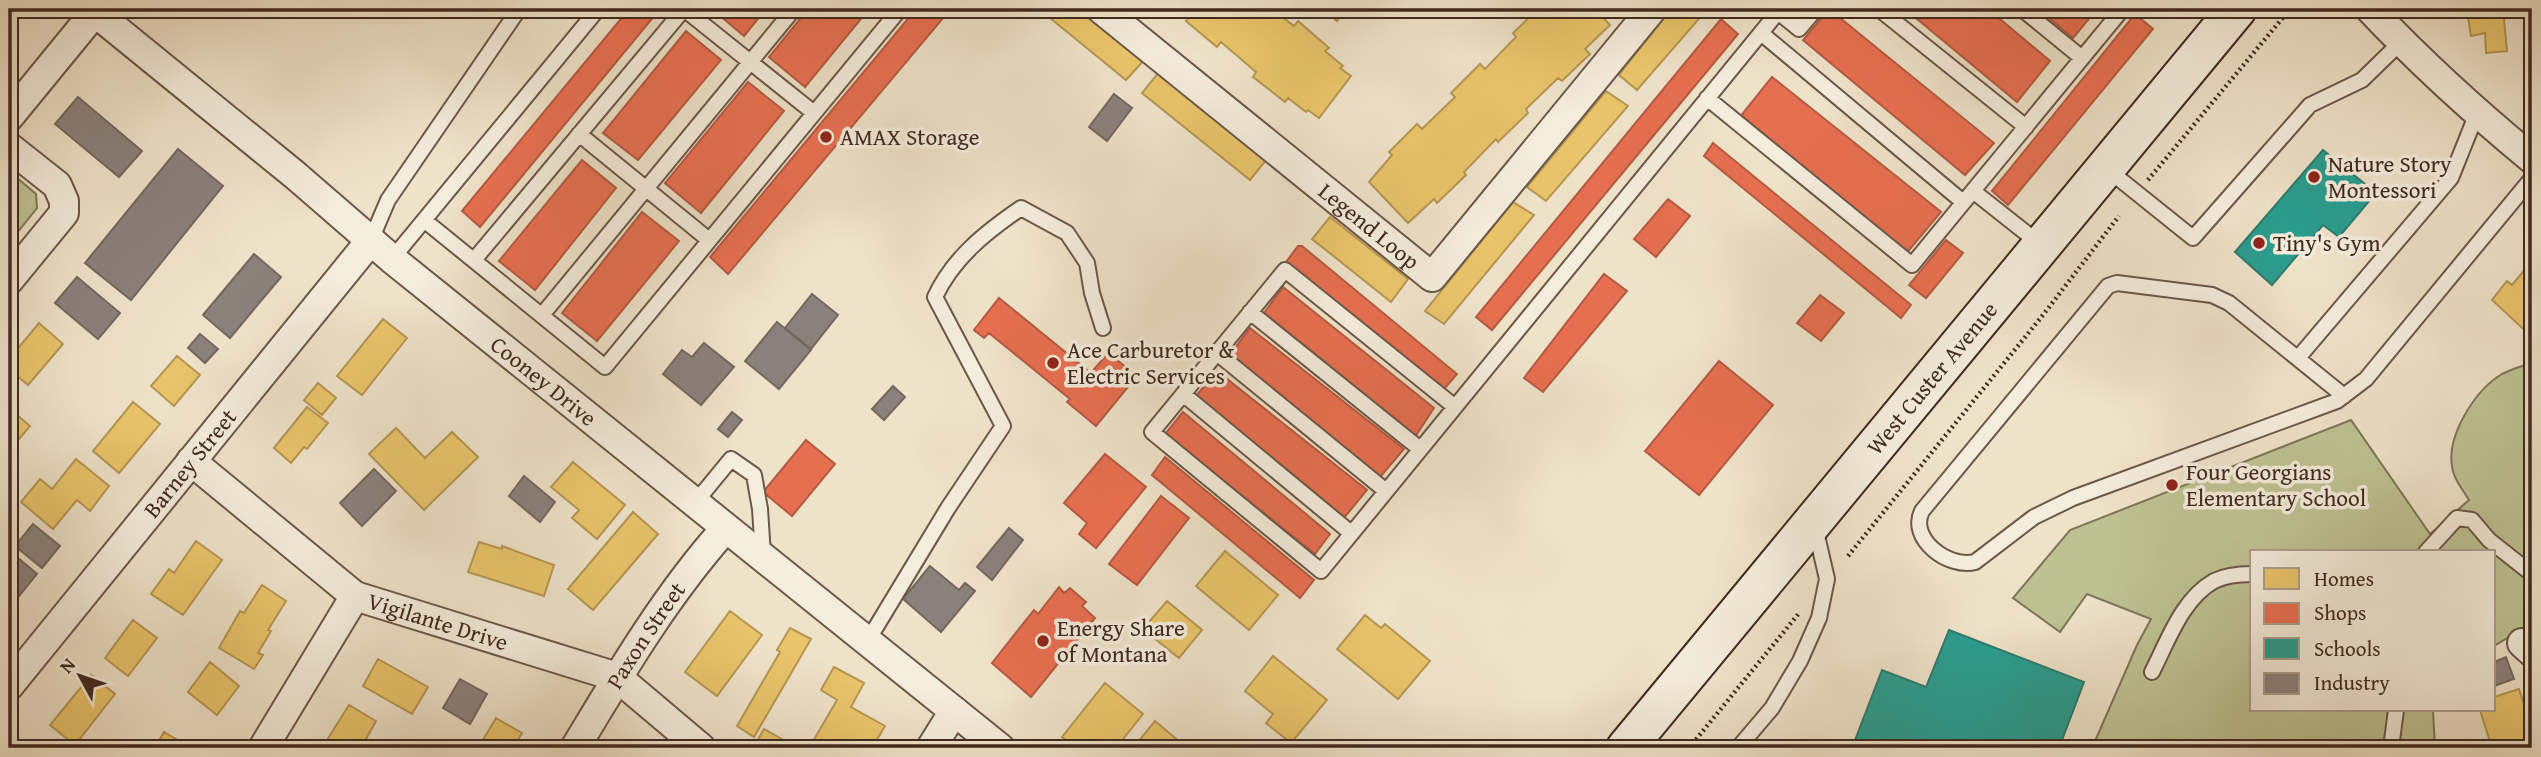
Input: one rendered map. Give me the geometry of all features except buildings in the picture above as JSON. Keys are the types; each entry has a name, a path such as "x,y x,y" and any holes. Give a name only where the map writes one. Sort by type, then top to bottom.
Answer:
{"main road":[{"name":"West Custer Avenue","path":"1626,748 2105,168 2226,16"}],"street":[{"name":"Legend Loop","path":"1101,9 1433,277 1652,9"},
{"path":"2370,9 2477,113 2532,159"},
{"name":"Cooney Drive","path":"93,10 392,259 724,529 1000,748"},
{"path":"9,117 93,10"},
{"path":"9,147 57,185 64,201 64,213 9,280"},
{"name":"Barney Street","path":"9,686 371,240"},
{"name":"Vigilante Drive","path":"191,461 355,596 617,677 701,748"},
{"name":"Paxon Street","path":"575,748 617,677 701,556 724,529"},
{"path":"263,748 355,596"},
{"path":"931,748 954,711"}],"lane":[{"path":"371,240 388,200 519,9"},
{"path":"392,259 598,9"},
{"path":"474,260 684,9 814,113"},
{"path":"542,315 794,9"},
{"path":"424,220 604,367 900,9"},
{"path":"1455,407 1284,270 1152,432 1321,571 1387,491 1760,33 1777,10 1799,29 1816,9"},
{"path":"1879,9 2025,127"},
{"path":"2022,9 2082,58"},
{"path":"1707,98 1912,265 2120,12 2116,9"},
{"path":"1760,33 1968,196 2041,245"},
{"path":"2105,168 2193,238 2311,105 2362,80 2401,42"},
{"path":"2298,358 2451,178 2477,113"},
{"path":"579,134 709,240"},
{"path":"2344,396 2229,303 2212,295 2117,283 2108,286 1922,511 1917,523 1920,536 1949,561 1966,565 1975,562 2034,517 2073,498 2337,401 2344,396 2366,379 2532,178"},
{"path":"867,642 948,508 1003,426 935,297 946,274 988,231 1021,208 1066,233 1087,263 1092,293 1103,328"},
{"path":"1250,312 1420,450"},
{"path":"1217,353 1387,491"},
{"path":"1183,394 1352,533"},
{"path":"694,504 731,459 754,475 764,560"},
{"path":"2428,550 2457,519 2472,520 2489,540 2532,574"},
{"path":"1738,748 1772,708 1800,661 1818,618 1827,579 1814,521"},
{"path":"2152,672 2179,619 2196,596 2214,581 2232,575 2250,574"},
{"path":"2391,748 2396,712"}],"path":[{"path":"2147,181 2290,9"},
{"path":"1848,556 2043,315 2119,216"},
{"path":"1689,748 1807,603"}],"green space":[{"path":"9,171 36,194 37,208 9,243"},
{"path":"2522,366 2532,367 2532,623 2496,645 2496,550 2250,550 2250,712 2433,712 2435,748 2092,748 2151,619 2087,594 2060,632 2013,598 2070,530 2351,420 2430,534 2469,500 2453,470 2454,441 2473,402 2502,374"}],"place":[{"name":"AMAX Storage","path":"826,137"},
{"name":"Nature Story Montessori","path":"2314,177"},
{"name":"Tiny's Gym","path":"2259,243"},
{"name":"Ace Carburetor & Electric Services","path":"1053,363"},
{"name":"Four Georgians Elementary School","path":"2172,485"},
{"name":"Energy Share of Montana","path":"1043,641"}]}
